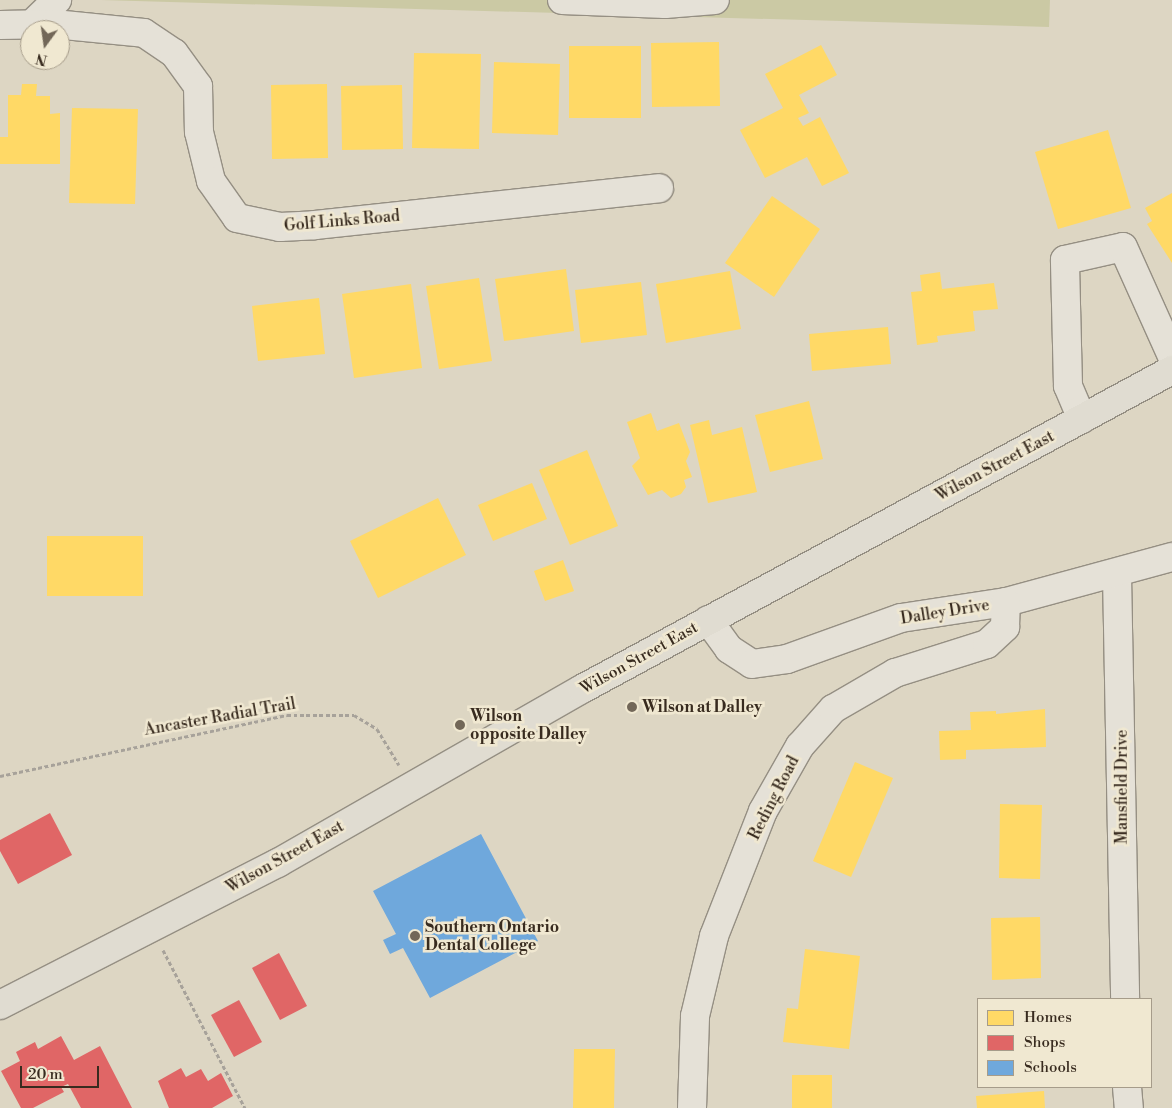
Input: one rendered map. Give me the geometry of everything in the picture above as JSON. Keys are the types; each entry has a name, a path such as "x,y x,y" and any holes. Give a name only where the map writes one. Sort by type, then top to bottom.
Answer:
{"main road":[{"name":"Wilson Street East","path":"0,1005 152,928 708,620 1172,370"}],"street":[{"path":"36,20 57,0"},
{"path":"577,0 714,0"},
{"name":"Golf Links Road","path":"0,25 20,24"},
{"name":"Golf Links Road","path":"70,27 144,33 174,53 198,86 199,132 211,181 237,218 280,226 315,225 659,188"},
{"path":"1082,419 1068,386 1065,260 1123,247 1172,356"},
{"name":"Dalley Drive","path":"708,620 730,649 752,664 787,659 901,618 1006,602 1117,575 1172,557"},
{"name":"Mansfield Drive","path":"1117,575 1125,998"},
{"name":"Reding Road","path":"692,1108 695,1016 714,936 763,812 800,746 833,709 895,673 988,644 1005,627 1006,602"},
{"path":"1127,1088 1129,1108"}],"path":[{"name":"Ancaster Radial Trail","path":"0,776 286,714 354,715 377,728 411,786"},
{"path":"152,928 245,1108"}],"shaded area":[{"path":"101,0 1050,0 1049,27"}],"building: Homes":[{"path":"719,42 720,106 652,107 651,43"},
{"path":"821,45 837,75 799,95 809,113 798,118 803,126 820,117 849,173 822,186 807,157 765,178 740,130 783,108 765,74"},
{"path":"569,46 641,46 641,118 569,118"},
{"path":"414,53 481,54 479,149 412,148"},
{"path":"494,62 560,64 558,135 492,133"},
{"path":"22,84 37,84 36,96 50,96 50,114 60,113 60,164 0,164 0,137 8,137 8,95 21,95"},
{"path":"327,84 328,158 272,159 271,85"},
{"path":"402,85 403,149 342,150 341,86"},
{"path":"72,108 138,109 135,204 69,203"},
{"path":"1108,130 1131,208 1058,229 1035,152"},
{"path":"1172,193 1172,263 1147,224 1152,221 1145,208"},
{"path":"772,196 820,229 774,297 725,263"},
{"path":"566,269 574,331 504,341 495,279"},
{"path":"730,271 741,329 666,343 656,284"},
{"path":"940,272 942,289 994,283 998,309 973,311 975,331 937,336 938,342 917,345 911,292 922,291 920,275"},
{"path":"479,278 492,361 439,369 426,286"},
{"path":"641,282 647,335 581,343 575,290"},
{"path":"411,284 422,368 354,378 342,294"},
{"path":"319,298 325,354 258,361 252,306"},
{"path":"888,327 891,364 812,371 809,334"},
{"path":"809,401 823,459 770,472 755,415"},
{"path":"651,413 657,431 679,423 690,452 686,461 692,477 684,480 686,487 681,494 671,498 662,490 648,495 632,466 640,458 627,422"},
{"path":"709,420 712,435 742,427 757,492 708,503 690,425"},
{"path":"587,450 618,526 570,545 539,470"},
{"path":"532,483 547,519 493,541 478,505"},
{"path":"438,498 466,555 378,598 350,541"},
{"path":"47,536 143,536 143,596 47,596"},
{"path":"563,560 574,591 545,601 534,571"},
{"path":"1045,709 1046,747 966,750 966,759 940,760 939,731 971,730 970,712 996,711 996,714"},
{"path":"855,762 893,778 851,877 813,861"},
{"path":"1000,804 1042,805 1040,879 999,878"},
{"path":"1040,917 1041,978 992,980 991,918"},
{"path":"805,949 860,956 849,1049 783,1042 787,1008 798,1009"},
{"path":"574,1049 615,1049 614,1108 573,1108"},
{"path":"792,1075 832,1075 832,1108 792,1108"},
{"path":"1044,1091 1045,1108 977,1108 976,1096"}],"building: Shops":[{"path":"50,813 72,855 18,884 0,851 0,840"},
{"path":"279,953 307,1006 280,1020 252,968"},
{"path":"239,1000 262,1042 234,1057 211,1015"},
{"path":"61,1036 74,1060 100,1046 132,1108 81,1108 68,1084 61,1087 64,1092 33,1108 21,1108 1,1071 20,1061 16,1052 35,1042 38,1049"},
{"path":"181,1068 186,1077 201,1069 208,1081 221,1073 233,1096 212,1108 169,1108 158,1081"}],"building: Schools":[{"path":"481,834 538,941 430,998 403,948 390,954 383,940 396,934 373,891"}],"place":[{"name":"Wilson at Dalley","path":"632,707"},
{"name":"Wilson opposite Dalley","path":"460,725"},
{"name":"Southern Ontario Dental College","path":"415,936"}]}
